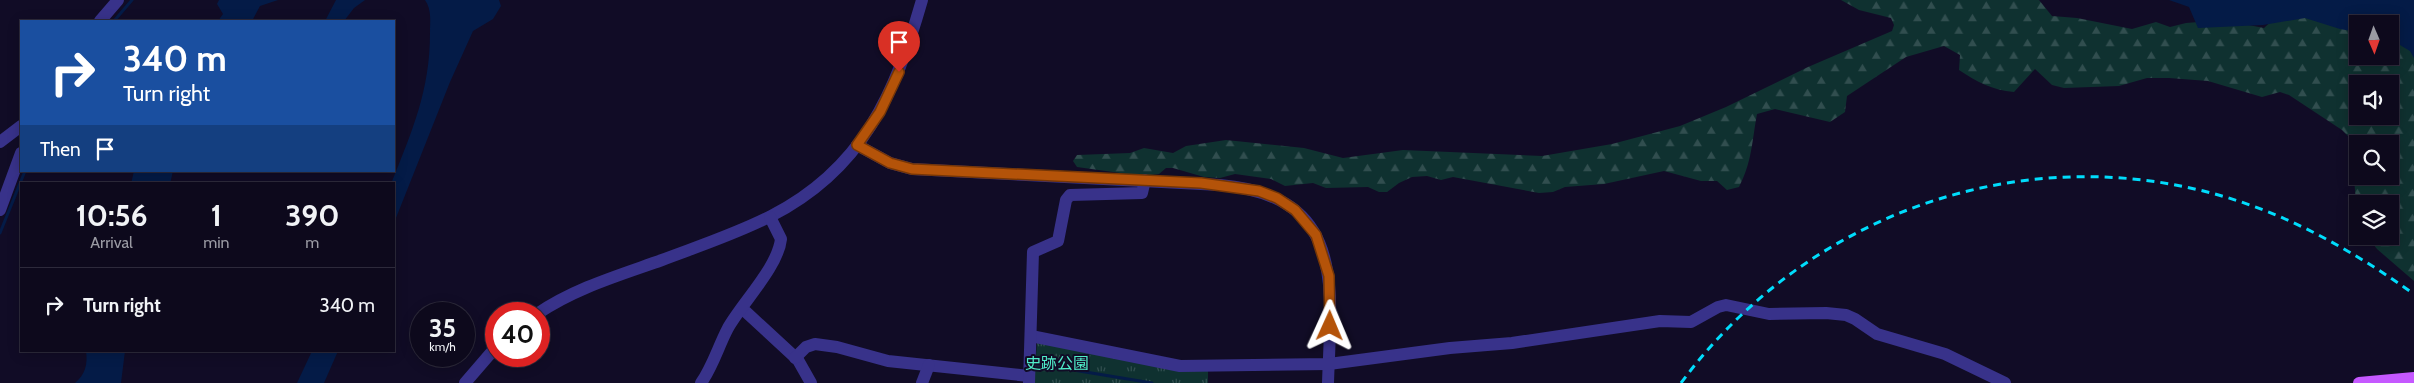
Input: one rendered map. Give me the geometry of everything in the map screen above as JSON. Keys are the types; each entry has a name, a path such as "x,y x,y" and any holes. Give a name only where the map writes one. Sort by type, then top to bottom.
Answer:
{"main road":[{"path":"2359,383 2414,378"}],"street":[{"path":"101,20 118,0"},
{"path":"550,307 586,288 714,241 770,217 813,189 857,145 877,117 894,85 906,54 922,0"},
{"path":"0,142 20,127"},
{"path":"857,145 890,163 912,169 1234,186 1259,191 1286,203 1306,221 1320,244 1329,276 1328,383"},
{"path":"0,210 20,156"},
{"path":"795,358 806,347 815,344 837,346 881,360 929,365 989,378 1029,379 1032,255 1037,248 1052,245 1058,241 1068,196 1073,194 1142,193 1145,180"},
{"path":"701,383 716,359 729,327 776,255 781,239 770,217"},
{"path":"1031,336 1180,366 1329,364 1450,348 1512,343 1660,321 1691,322 1718,307 1726,305 1769,314 1826,313 1846,315 1877,334 1945,354 2004,383"},
{"path":"746,312 795,358 811,383"},
{"path":"465,383 485,359"},
{"path":"922,383 929,365"}],"green space":[{"path":"1841,0 2039,0 2052,16 2077,18 2132,29 2156,22 2170,27 2186,23 2212,21 2264,28 2276,17 2315,11 2349,22 2349,65 2399,65 2399,38 2414,50 2414,281 2374,245 2399,245 2399,195 2355,195 2355,185 2399,185 2399,135 2349,135 2349,137 2342,130 2289,95 2280,92 2262,97 2208,81 2147,78 2119,86 2064,88 2052,85 2035,69 2014,92 2006,91 1985,85 1959,70 1960,55 1944,46 1906,57 1847,96 1845,112 1830,122 1775,109 1757,114 1747,169 1739,187 1727,190 1717,181 1701,181 1664,171 1604,184 1565,187 1553,192 1539,193 1453,177 1441,180 1427,176 1412,177 1399,183 1387,192 1379,192 1368,187 1326,188 1313,183 1285,186 1271,179 1235,174 1220,178 1204,177 1173,168 1166,168 1159,174 1142,176 1077,167 1073,161 1077,155 1130,153 1144,148 1173,153 1186,146 1226,140 1304,148 1343,158 1403,150 1542,156 1612,144 1680,126 1726,107 1808,67 1892,31 1894,25 1891,18 1859,10"},
{"name":"史跡公園","path":"1037,343 1208,366 1208,383 1034,383"}],"water":[{"path":"219,0 278,0 260,6 253,20 219,20 223,14 217,4"},
{"path":"336,0 365,0 354,8 345,20 326,20"},
{"path":"425,0 499,0 501,6 493,19 473,31 450,82 395,220 395,182 392,182 418,110 427,74 429,8"},
{"path":"2169,0 2414,0 2414,58 2410,51 2399,44 2399,15 2349,15 2349,31 2305,18 2263,25 2198,28 2189,7"},
{"path":"134,172 173,172 170,182 131,182"},
{"path":"86,352 125,352 121,383 75,383 85,369"},
{"path":"312,352 338,352 324,383 297,383"}],"waterway":[{"path":"115,20 132,0"},
{"path":"21,182 25,172"},
{"path":"0,233 20,183"},
{"path":"1037,364 1152,383"}],"railway":[{"path":"1681,383 1734,321 1796,270 1863,229 1936,200 2013,182 2091,177 2171,184 2250,205 2272,213 2335,244 2414,294"}],"route":[{"path":"899,72 887,100 869,130 857,145 890,163 912,169 1201,183 1234,186 1259,191 1286,203 1312,227 1327,265 1331,287 1330,326"}]}
